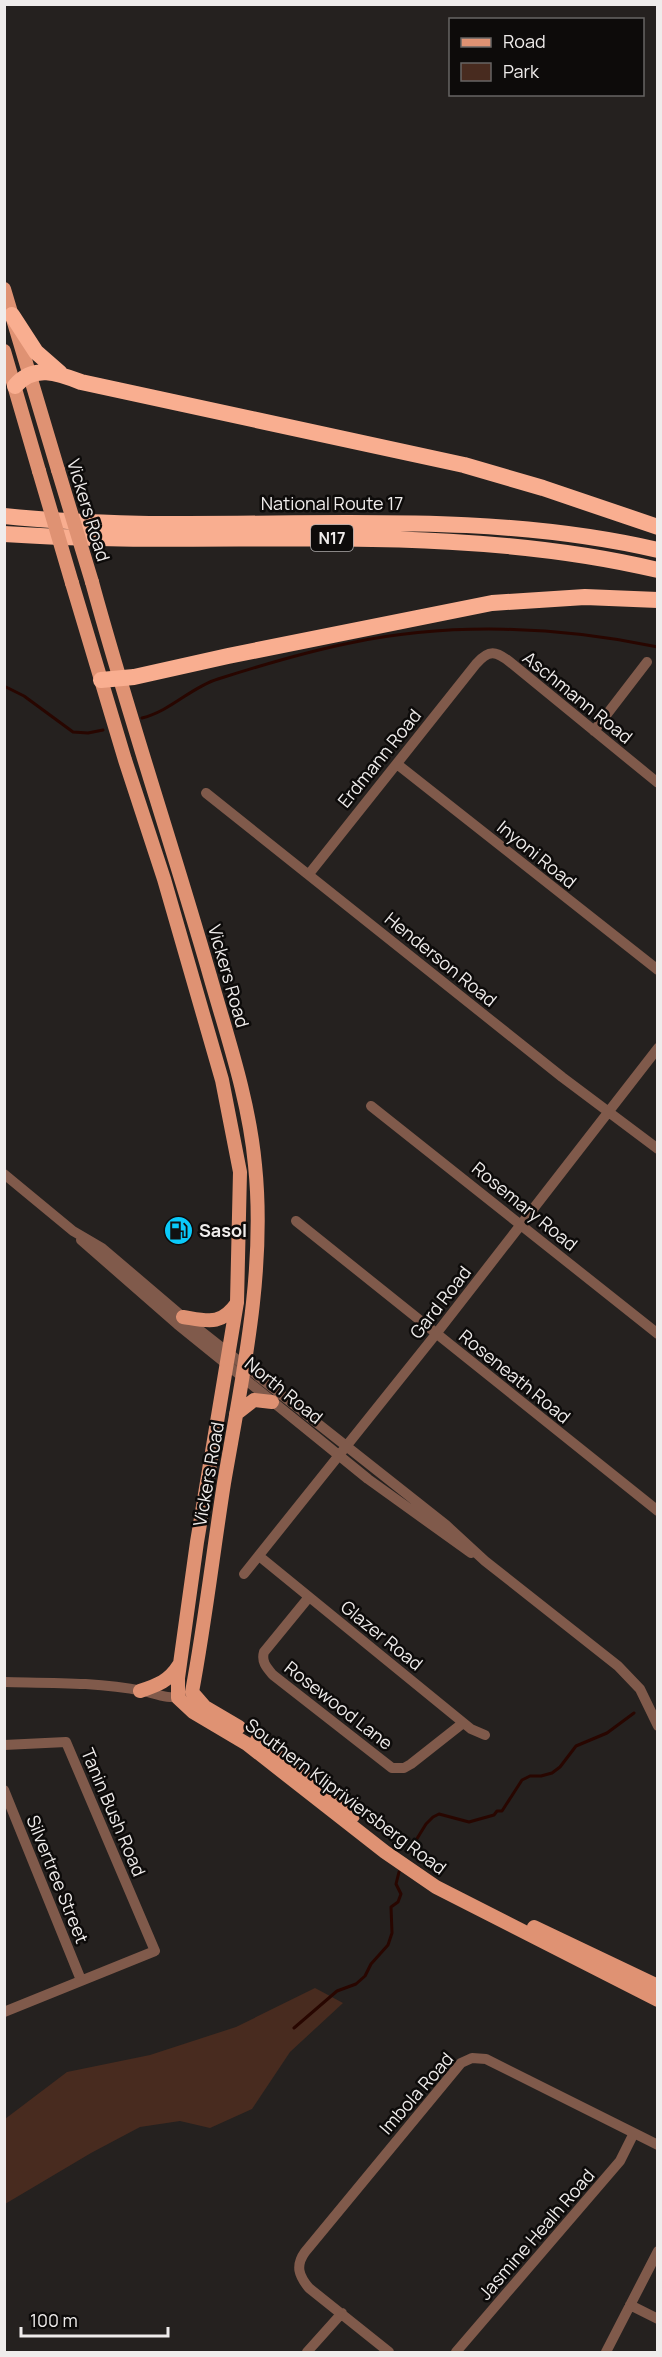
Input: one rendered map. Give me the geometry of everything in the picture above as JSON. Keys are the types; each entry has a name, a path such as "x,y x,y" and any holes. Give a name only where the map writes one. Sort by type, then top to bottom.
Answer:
{"highway":[{"path":"12,315 36,352 63,375"},
{"path":"15,386 40,371 63,375 81,381 464,465 543,488 657,527"},
{"name":"National Route 17","path":"4,516 151,524 384,522 466,524 558,531 657,550"},
{"name":"N17","path":"4,534 41,537 342,538 448,541 568,554 657,570"},
{"path":"100,680 134,677 492,603 585,597 657,600"}],"main road":[{"name":"Vickers Road","path":"4,289 92,582 118,678 196,927 239,1077 252,1140 257,1203 256,1245 244,1371 192,1692"},
{"name":"Vickers Road","path":"4,351 100,680 164,879 230,1115 240,1179 237,1302 201,1519 180,1662 178,1698"},
{"path":"183,1317 205,1321 218,1320 237,1302"},
{"path":"236,1414 254,1400 272,1402"},
{"path":"140,1690 170,1678 180,1662"},
{"name":"Southern Klipriviersberg Road","path":"192,1692 200,1703 258,1741 417,1866 612,1970 657,2000"},
{"name":"Southern Klipriviersberg Road","path":"178,1698 193,1712 247,1744 316,1800 410,1871 436,1887 612,1970 657,1986"}],"street":[{"name":"Aschmann Road","path":"476,664 489,652 501,655 657,783"},
{"path":"594,731 647,662"},
{"name":"Erdmann Road","path":"309,874 476,664"},
{"name":"Inyoni Road","path":"397,764 657,970"},
{"name":"Henderson Road","path":"206,793 514,1039 657,1149"},
{"name":"Gard Road","path":"244,1574 436,1334 657,1048"},
{"name":"Rosemary Road","path":"371,1106 657,1334"},
{"name":"North Road","path":"4,1174 73,1231 103,1261 344,1451"},
{"name":"Roseneath Road","path":"296,1221 657,1511"},
{"name":"North Road","path":"73,1231 102,1248 228,1359"},
{"name":"North Road","path":"244,1371 272,1402 344,1451 464,1539 485,1561 618,1666 640,1689 657,1726"},
{"name":"Glazer Road","path":"259,1556 463,1723 485,1736"},
{"name":"Rosewood Lane","path":"309,1597 264,1652 263,1660 273,1675 392,1768 404,1768 411,1764 463,1723"},
{"name":"Southern Klipriviersberg Road","path":"4,1682 77,1684 140,1690 178,1698"},
{"path":"178,1698 192,1692"},
{"name":"Tanin Bush Road","path":"4,1745 66,1742 155,1951 81,1980"},
{"name":"Silvertree Street","path":"4,1790 81,1980"},
{"path":"4,1998 7,2011 81,1980"},
{"name":"Imbola Road","path":"342,2313 309,2288 299,2275 300,2258 461,2063 480,2057 486,2059 657,2145"},
{"name":"Jasmine Healh Road","path":"456,2352 620,2162 634,2133"},
{"path":"606,2352 657,2251"},
{"path":"630,2305 657,2319"},
{"path":"307,2352 342,2313 388,2352"}],"green space":[{"path":"315,1988 343,2003 290,2052 252,2109 210,2128 180,2121 140,2127 5,2204 5,2119 67,2072 150,2055 236,2027"}],"waterway":[{"path":"142,718 162,710 199,687 218,679 317,650 388,636 504,629 581,635 658,647"},
{"path":"4,686 24,696 73,732 88,733 103,730"},
{"path":"410,1850 433,1817 439,1814 469,1822 502,1811 522,1780 530,1776 552,1773 560,1767 576,1746 607,1733 634,1713"},
{"path":"294,2028 337,1991 356,1984 365,1976 371,1964 388,1945 392,1933 391,1907 398,1902 401,1894 396,1884 399,1872"}],"place":[{"name":"Sasol","path":"178,1230"}]}
